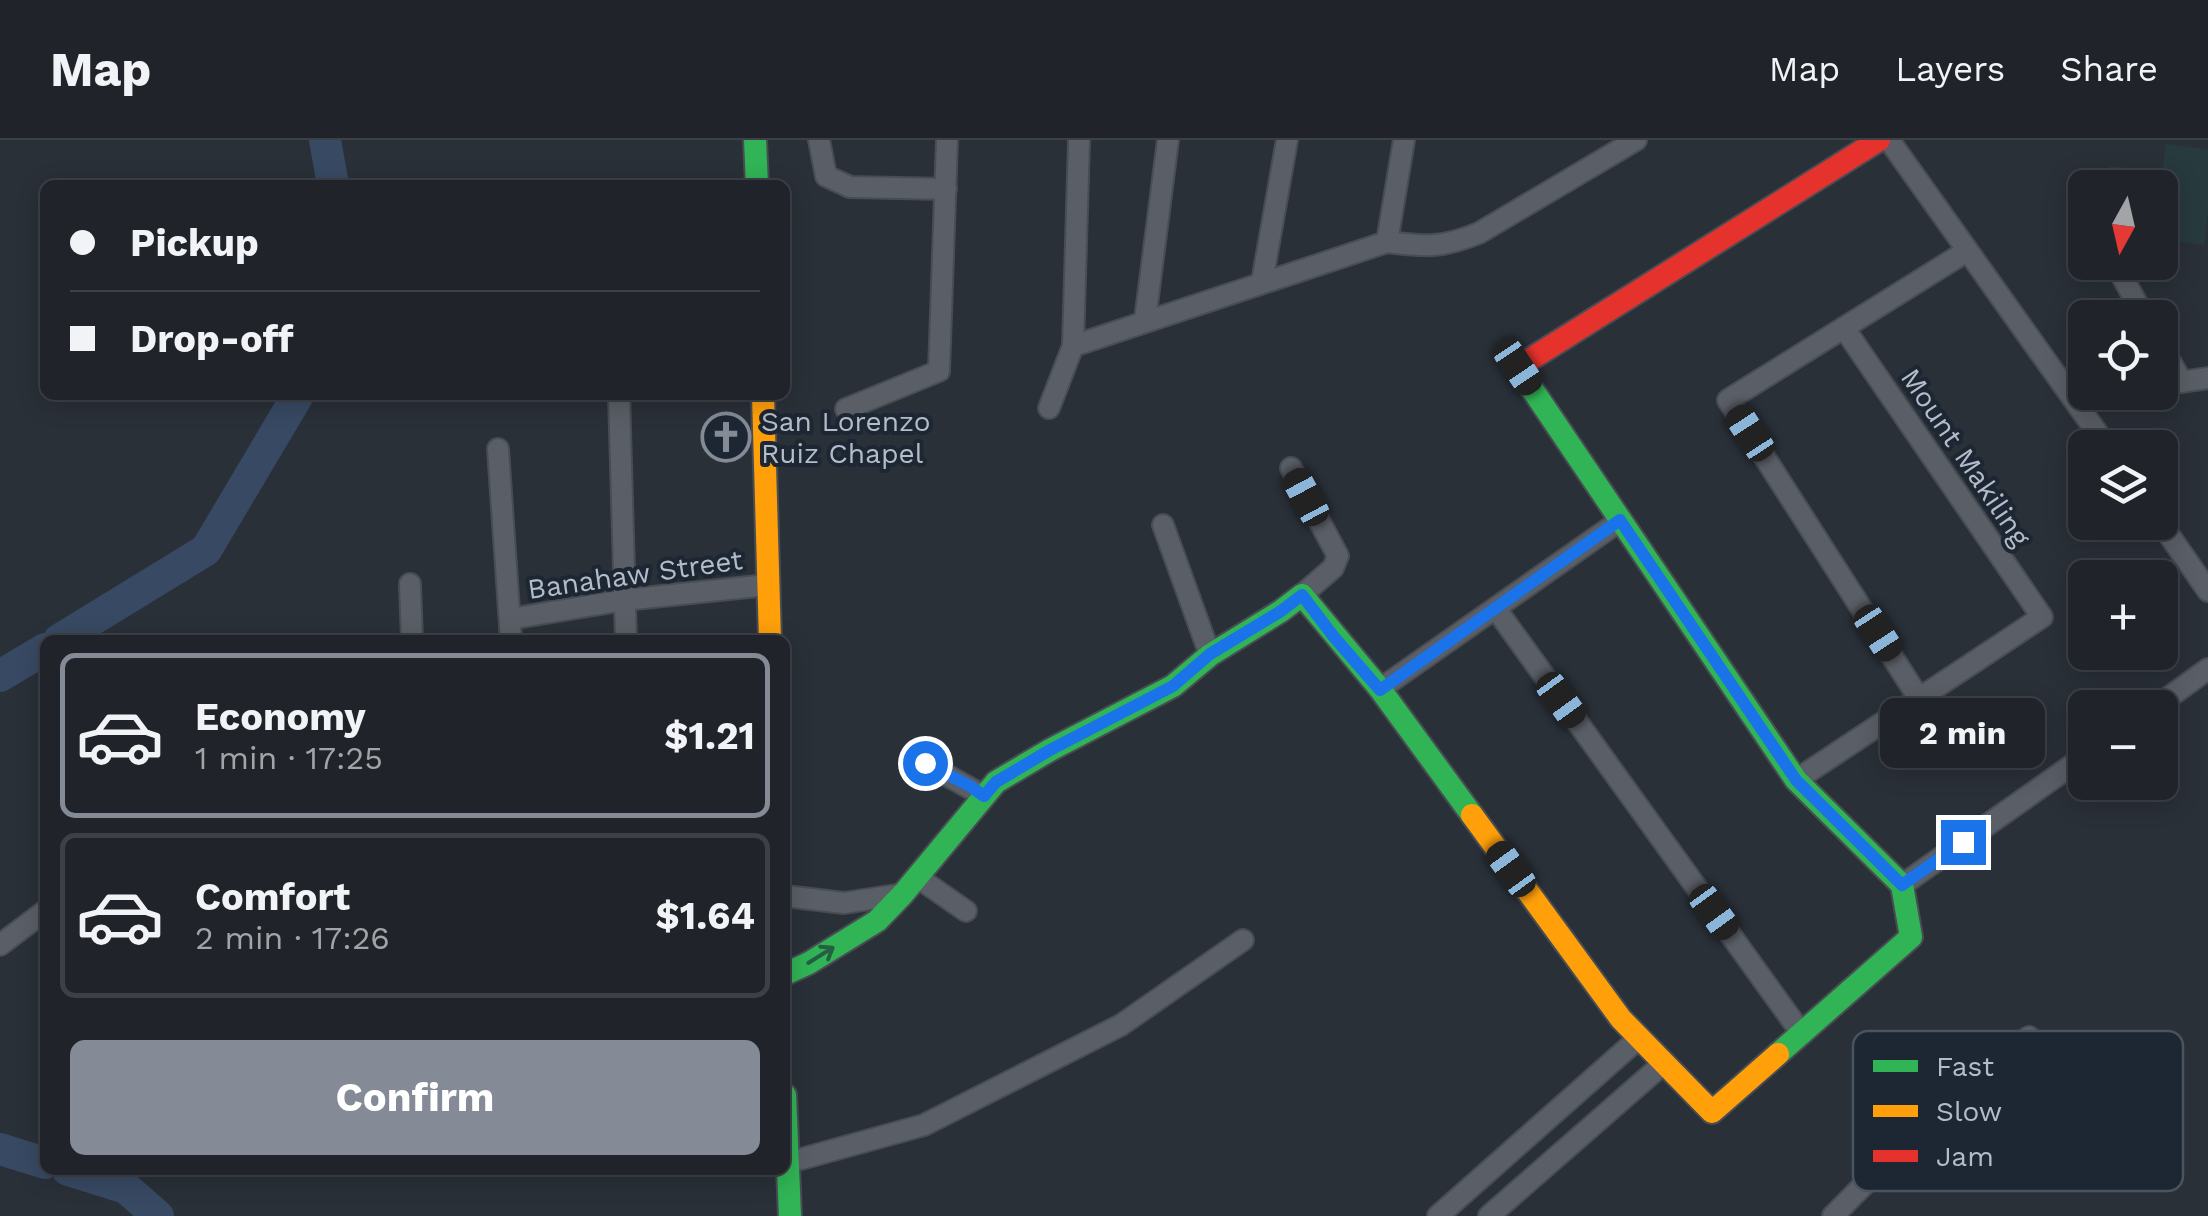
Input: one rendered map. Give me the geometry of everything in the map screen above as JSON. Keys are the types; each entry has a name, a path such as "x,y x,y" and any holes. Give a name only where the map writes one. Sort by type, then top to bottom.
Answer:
{"street":[{"path":"754,140 757,180"},
{"path":"819,140 826,176 850,187 946,188"},
{"path":"846,409 939,371 947,140"},
{"path":"1048,408 1072,346 1079,140"},
{"path":"1144,320 1168,140"},
{"path":"1262,282 1287,140"},
{"path":"1388,242 1404,140"},
{"path":"1302,595 1380,690 1621,1019 1712,1112 1912,937 1902,885 1796,780 1518,367 1879,140"},
{"path":"1889,140 2068,392"},
{"path":"1072,346 1388,242 1428,247 1454,244 1479,234 1630,142"},
{"path":"1796,780 1920,700 1728,400 1968,250"},
{"name":"Mount Makiling","path":"1844,328 2042,617 1920,700"},
{"path":"2178,375 2182,382"},
{"path":"2178,383 2208,378"},
{"path":"619,400 626,635"},
{"path":"763,400 770,635"},
{"path":"498,449 510,630"},
{"path":"790,972 877,921 996,782 1173,686 1210,654 1281,611 1333,568 1338,556 1290,468"},
{"path":"1380,690 1620,520"},
{"path":"1163,524 1210,654"},
{"path":"2173,540 2208,591"},
{"path":"410,584 412,635"},
{"name":"Banahaw Street","path":"510,630 624,600 768,584"},
{"path":"1496,609 1802,1034"},
{"path":"2178,691 2208,670"},
{"path":"925,763 984,796"},
{"path":"1902,885 2068,768"},
{"path":"790,897 844,903 910,886 966,911"},
{"path":"0,945 40,915"},
{"path":"790,1160 924,1125 1122,1026 1243,940"},
{"path":"1438,1216 1639,1038"},
{"path":"1490,1216 1664,1064"},
{"path":"788,1175 790,1216"},
{"path":"1832,1216 1857,1191"}],"green space":[{"path":"2166,144 2208,150 2204,245 2178,241 2178,170 2162,170"}],"waterway":[{"path":"325,140 332,180"},
{"path":"67,635 206,550 295,400"},
{"path":"0,676 40,652"},
{"path":"0,1149 40,1161"},
{"path":"84,1175 126,1188 158,1216"}],"traffic: fast":[{"path":"755,140 757,180"},
{"path":"1524,377 1796,780 1902,885 1911,937 1778,1054"},
{"path":"790,972 877,921 996,782 1173,686 1210,655 1302,595 1380,689 1472,815"},
{"path":"788,1175 790,1216"}],"traffic: slow":[{"path":"763,400 770,635"},
{"path":"1472,815 1621,1019 1712,1112 1778,1054"}],"traffic: jam":[{"path":"1524,377 1518,367 1879,140"}],"place":[{"name":"San Lorenzo Ruiz Chapel","path":"726,437"}],"route":[{"path":"925,763 984,796 996,782 1050,750 1173,686 1210,654 1302,595 1380,690 1620,520 1796,780 1902,885 1963,842"}]}
